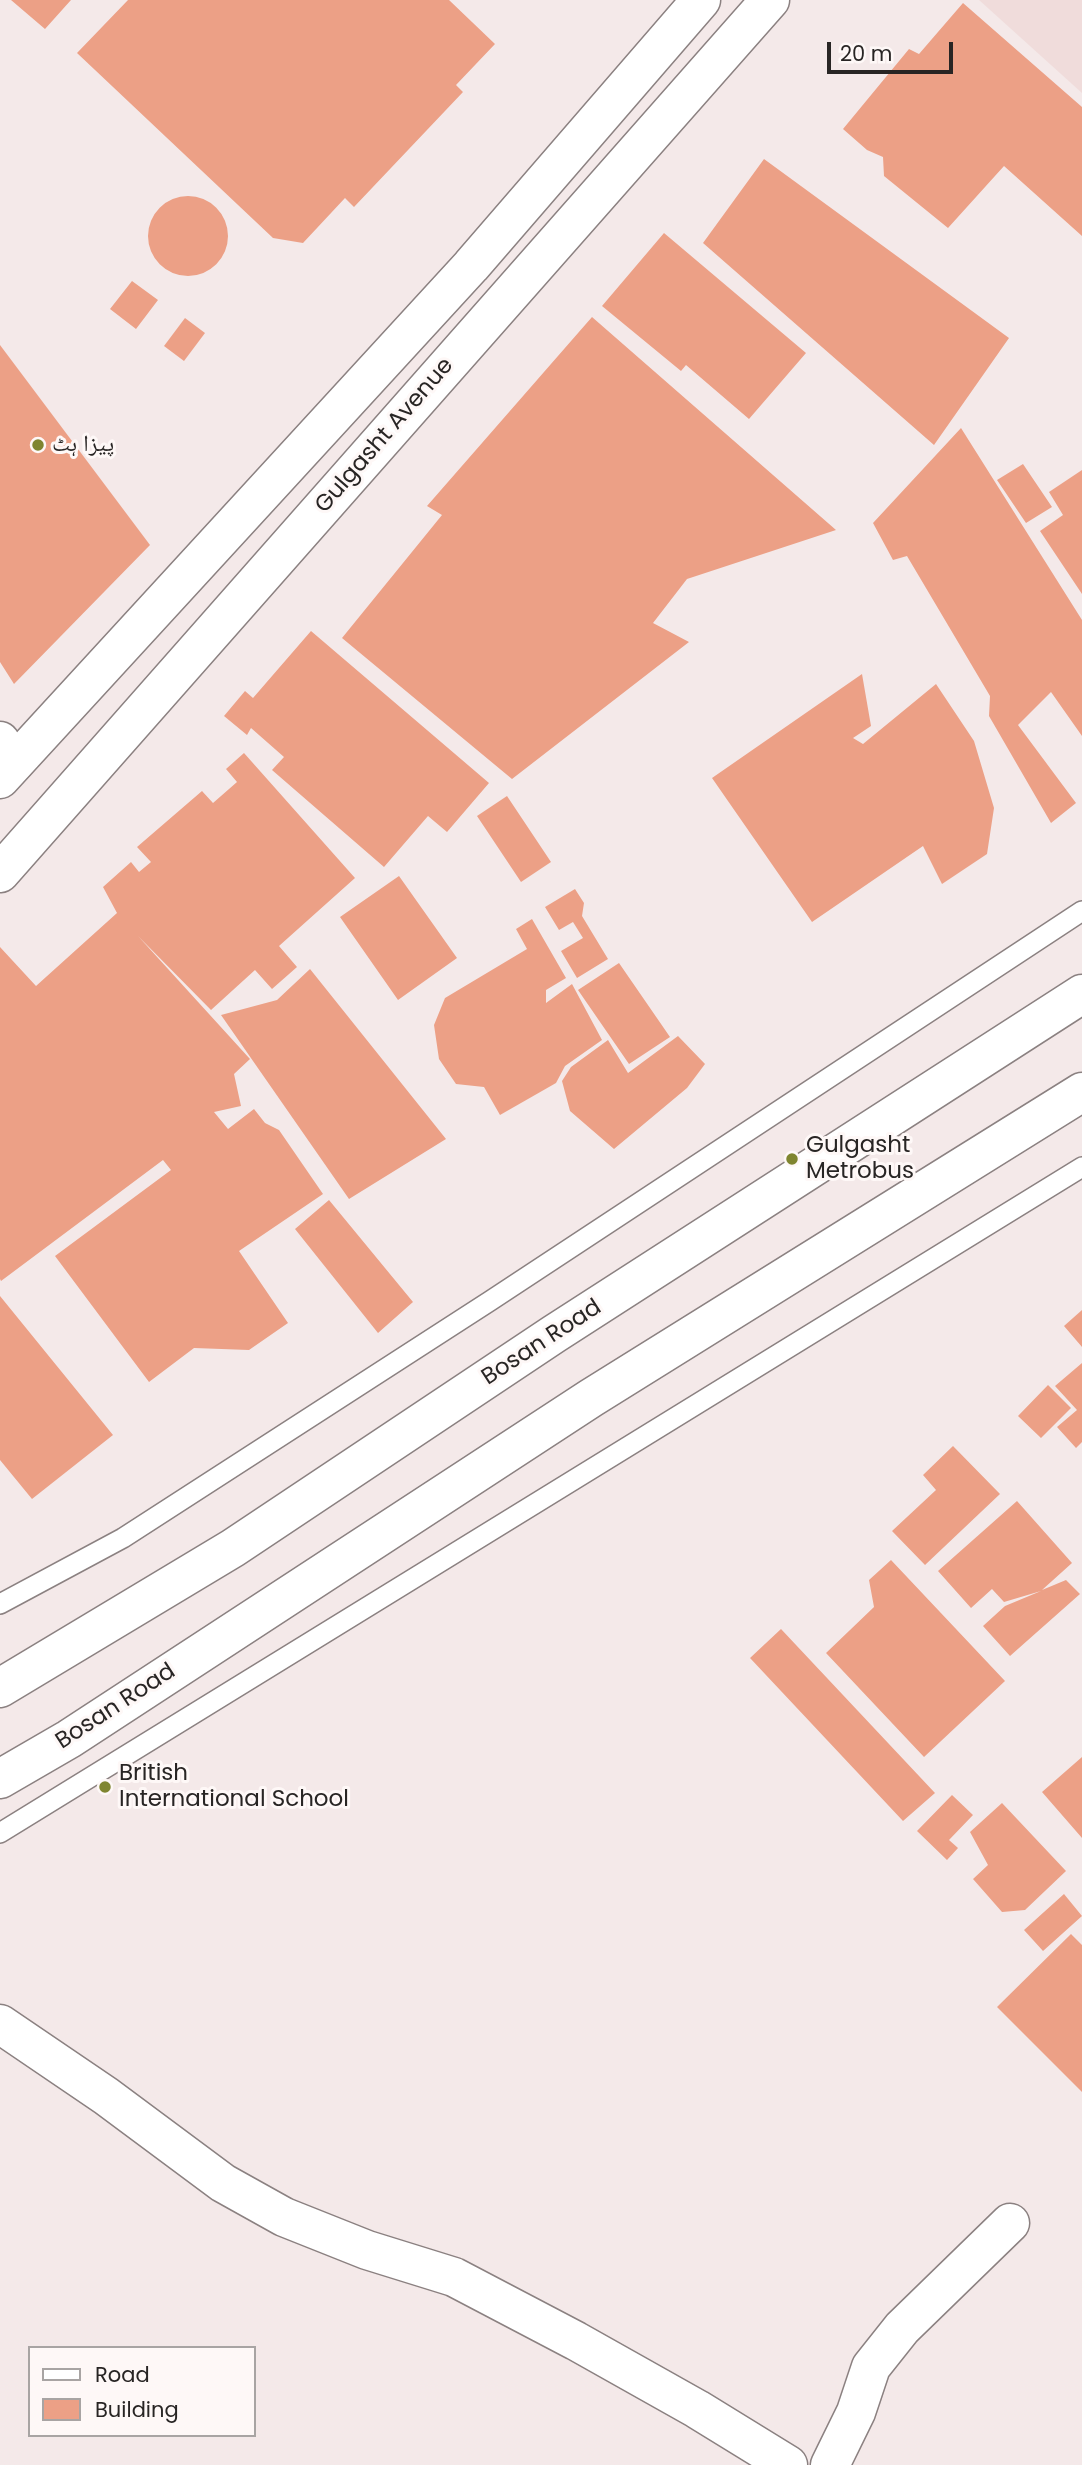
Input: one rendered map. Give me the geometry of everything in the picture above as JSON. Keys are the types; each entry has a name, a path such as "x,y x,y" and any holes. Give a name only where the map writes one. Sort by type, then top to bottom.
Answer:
{"street":[{"path":"5,760 471,266 701,0"},
{"name":"Gulgasht Avenue","path":"0,873 770,0"},
{"name":"Bosan Road","path":"0,1688 233,1548 554,1334 1082,994"},
{"name":"Bosan Road","path":"0,1779 69,1738 591,1398 1082,1092"},
{"path":"0,2024 106,2096 223,2183 284,2217 367,2249 454,2277 685,2402 788,2465"},
{"path":"830,2465 856,2412 871,2367 902,2328 1010,2223"}],"lane":[{"path":"0,1604 134,1531 502,1293 1082,911"},
{"path":"0,1833 1082,1167"}],"shaded area":[{"path":"979,0 1082,0 1082,93"}],"building":[{"path":"11,0 71,0 45,29"},
{"path":"128,0 449,0 495,44 456,85 463,92 354,207 345,198 303,243 273,238 77,53"},
{"path":"963,3 1082,107 1082,236 1004,166 948,228 884,176 883,157 867,150 843,129 909,49 919,54"},
{"path":"764,159 1009,338 934,445 703,243"},
{"path":"188,196 203,199 216,208 225,221 228,236 225,251 216,264 203,273 188,276 173,273 160,264 151,251 148,236 151,221 160,208 173,199"},
{"path":"664,233 806,353 749,419 686,365 681,371 602,306"},
{"path":"132,281 158,300 136,329 110,309"},
{"path":"592,317 836,530 687,579 653,623 689,642 512,779 342,638 442,515 427,506"},
{"path":"185,318 205,333 184,361 164,346"},
{"name":"پیزا ہٹ","path":"0,345 150,545 14,684 0,662"},
{"path":"961,428 1082,620 1082,736 1051,692 1018,725 1076,803 1051,823 989,716 990,696 907,556 893,560 873,523"},
{"path":"1023,464 1052,507 1026,523 997,480"},
{"path":"1082,470 1082,594 1040,531 1063,515 1049,492"},
{"path":"311,631 489,783 447,832 428,816 384,867 272,770 284,757 251,728 247,735 224,716 245,691 253,698"},
{"path":"862,674 871,726 853,738 863,744 936,684 974,741 994,808 987,854 942,884 923,846 812,922 712,778"},
{"path":"244,753 355,878 279,946 297,967 272,989 255,970 211,1010 138,936 250,1059 234,1074 241,1106 214,1112 228,1129 254,1109 265,1123 279,1130 323,1194 239,1251 288,1323 249,1350 194,1348 149,1382 55,1256 171,1170 163,1160 1,1281 0,1279 0,947 36,986 117,913 103,887 131,862 139,872 151,862 137,847 202,791 213,803 237,782 226,769"},
{"path":"507,796 551,862 521,882 477,816"},
{"path":"399,876 457,958 398,1000 340,917"},
{"path":"575,889 584,903 582,916 608,959 577,978 561,951 583,938 573,922 559,930 545,907"},
{"path":"532,919 566,978 546,990 546,1003 572,984 602,1040 565,1066 556,1083 500,1115 484,1087 456,1084 439,1059 434,1025 445,998 527,949 516,929"},
{"path":"619,963 670,1037 629,1064 578,990"},
{"path":"310,969 446,1139 349,1199 221,1015 277,1000"},
{"path":"678,1036 705,1064 687,1088 614,1149 570,1111 562,1081 571,1067 608,1040 628,1073"},
{"path":"329,1200 413,1302 378,1333 295,1229"},
{"path":"0,1296 113,1435 32,1499 0,1460"},
{"path":"1082,1310 1082,1347 1064,1326"},
{"path":"1082,1363 1082,1442 1076,1448 1057,1427 1077,1410 1055,1386"},
{"path":"1048,1385 1071,1408 1041,1438 1018,1416"},
{"path":"953,1446 1000,1494 925,1565 892,1531 936,1490 923,1475"},
{"path":"1017,1501 1072,1563 1042,1590 1066,1580 1080,1594 1010,1656 983,1626 1005,1606 1041,1591 1004,1602 992,1589 971,1608 938,1571"},
{"path":"891,1560 1005,1681 924,1757 826,1653 874,1607 869,1580"},
{"path":"781,1629 935,1793 903,1821 750,1658"},
{"path":"1082,1757 1082,1838 1042,1792"},
{"path":"952,1795 973,1815 949,1840 958,1848 947,1860 917,1831"},
{"path":"1002,1803 1066,1871 1025,1910 1002,1912 973,1879 988,1865 970,1832"},
{"path":"1064,1894 1082,1916 1043,1951 1024,1930"},
{"path":"1071,1934 1082,1945 1082,2092 997,2007"}],"place":[{"name":"پیزا ہٹ","path":"38,445"},
{"name":"Gulgasht Metrobus","path":"792,1159"},
{"name":"British International School","path":"105,1787"}]}
